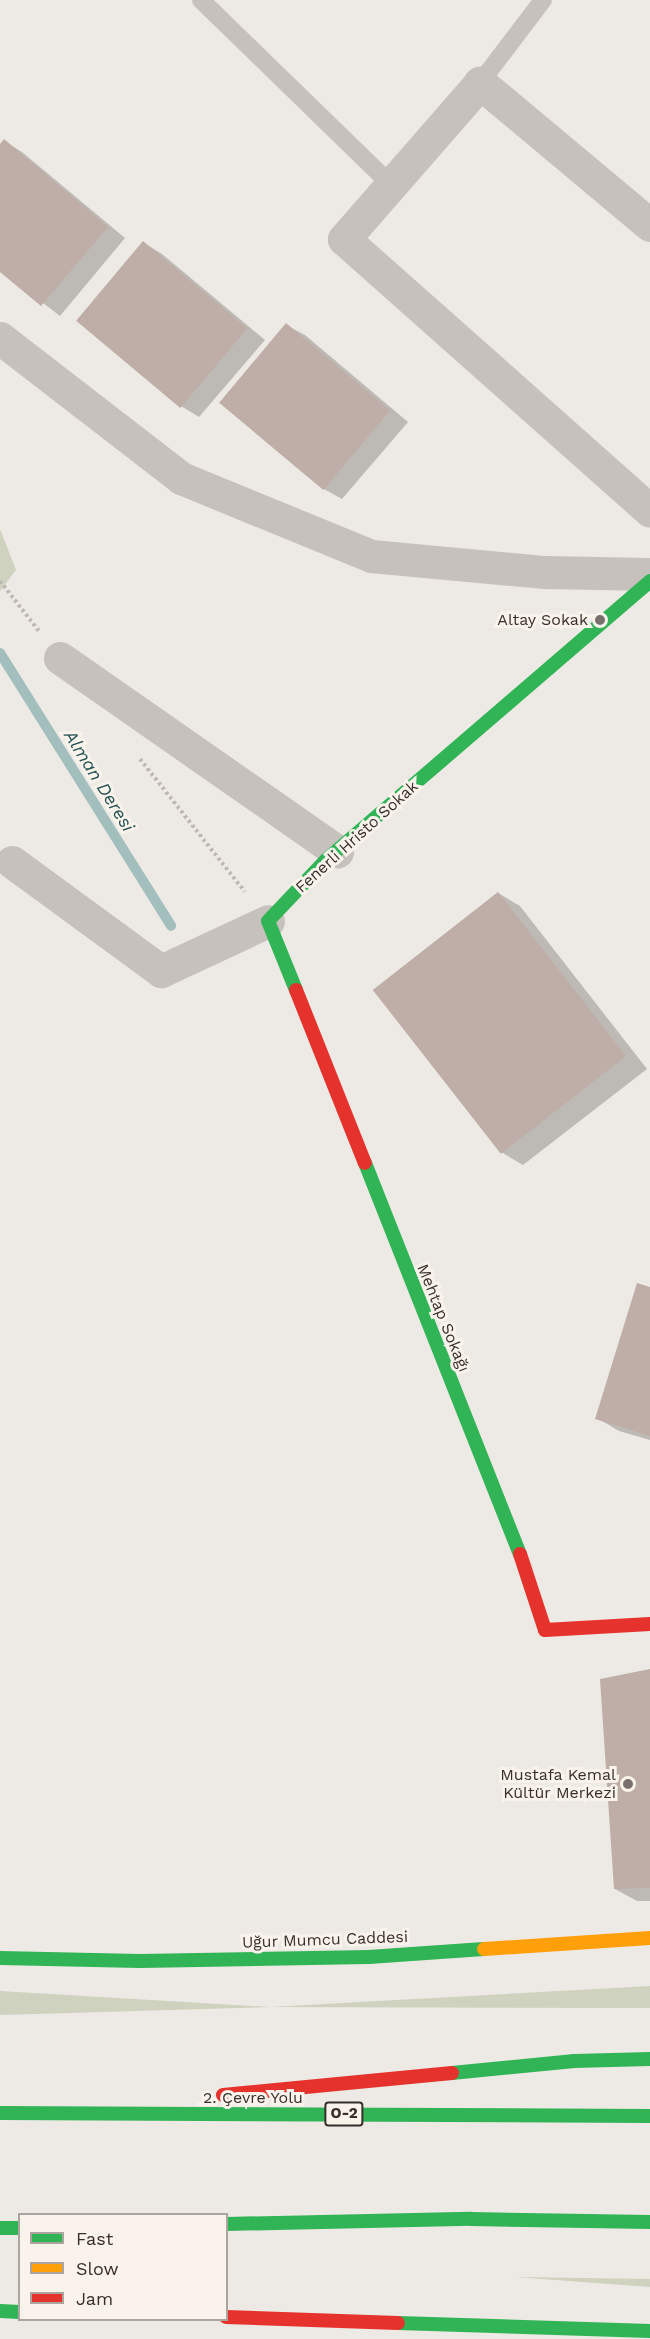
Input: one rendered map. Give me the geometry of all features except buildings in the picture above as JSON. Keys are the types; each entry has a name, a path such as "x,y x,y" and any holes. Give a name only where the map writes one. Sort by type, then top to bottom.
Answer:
{"main road":[{"name":"Fenerli Hristo Sokak","path":"268,921 337,851 650,581"},
{"name":"Mehtap Sokağı","path":"268,921 522,1558 545,1630 650,1624"},
{"name":"Uğur Mumcu Caddesi","path":"0,1958 140,1961 369,1957 583,1940 650,1938"},
{"path":"39,2113 574,2061 650,2059"},
{"name":"2. Çevre Yolu","path":"0,2113 650,2116"},
{"path":"228,2224 471,2219 650,2222"},
{"path":"0,2228 18,2228"},
{"path":"0,2311 18,2312"},
{"path":"228,2317 650,2331"}],"street":[{"path":"650,225 587,175 480,83 344,239 650,511"},
{"path":"0,338 181,478 371,556 545,572 650,574"},
{"path":"60,658 337,851"},
{"name":"Fenerli Hristo Sokak","path":"12,862 161,971 268,921"}],"lane":[{"path":"201,0 392,185"},
{"path":"480,83 543,0"}],"green space":[{"path":"0,529 16,570 0,591"},
{"path":"650,1986 650,2008 270,2007"},
{"path":"0,1991 270,2007 0,2015"},
{"path":"515,2277 650,2279 650,2287"}],"waterway":[{"name":"Alman Deresi","path":"0,653 171,926"}],"traffic: fast":[{"path":"296,990 268,921 326,860 650,581"},
{"path":"365,1163 520,1554"},
{"path":"0,1958 140,1961 369,1957 484,1949"},
{"path":"452,2073 574,2061 650,2059"},
{"path":"0,2113 650,2116"},
{"path":"228,2224 471,2219 650,2222"},
{"path":"0,2228 18,2228"},
{"path":"0,2311 18,2312"},
{"path":"398,2323 650,2331"}],"traffic: slow":[{"path":"484,1949 650,1938"}],"traffic: jam":[{"path":"296,990 365,1163"},
{"path":"520,1554 545,1630 650,1624"},
{"path":"223,2095 452,2073"},
{"path":"228,2317 398,2323"}],"place":[{"name":"Altay Sokak","path":"600,620"},
{"name":"Mustafa Kemal Kültür Merkezi","path":"628,1784"}]}
